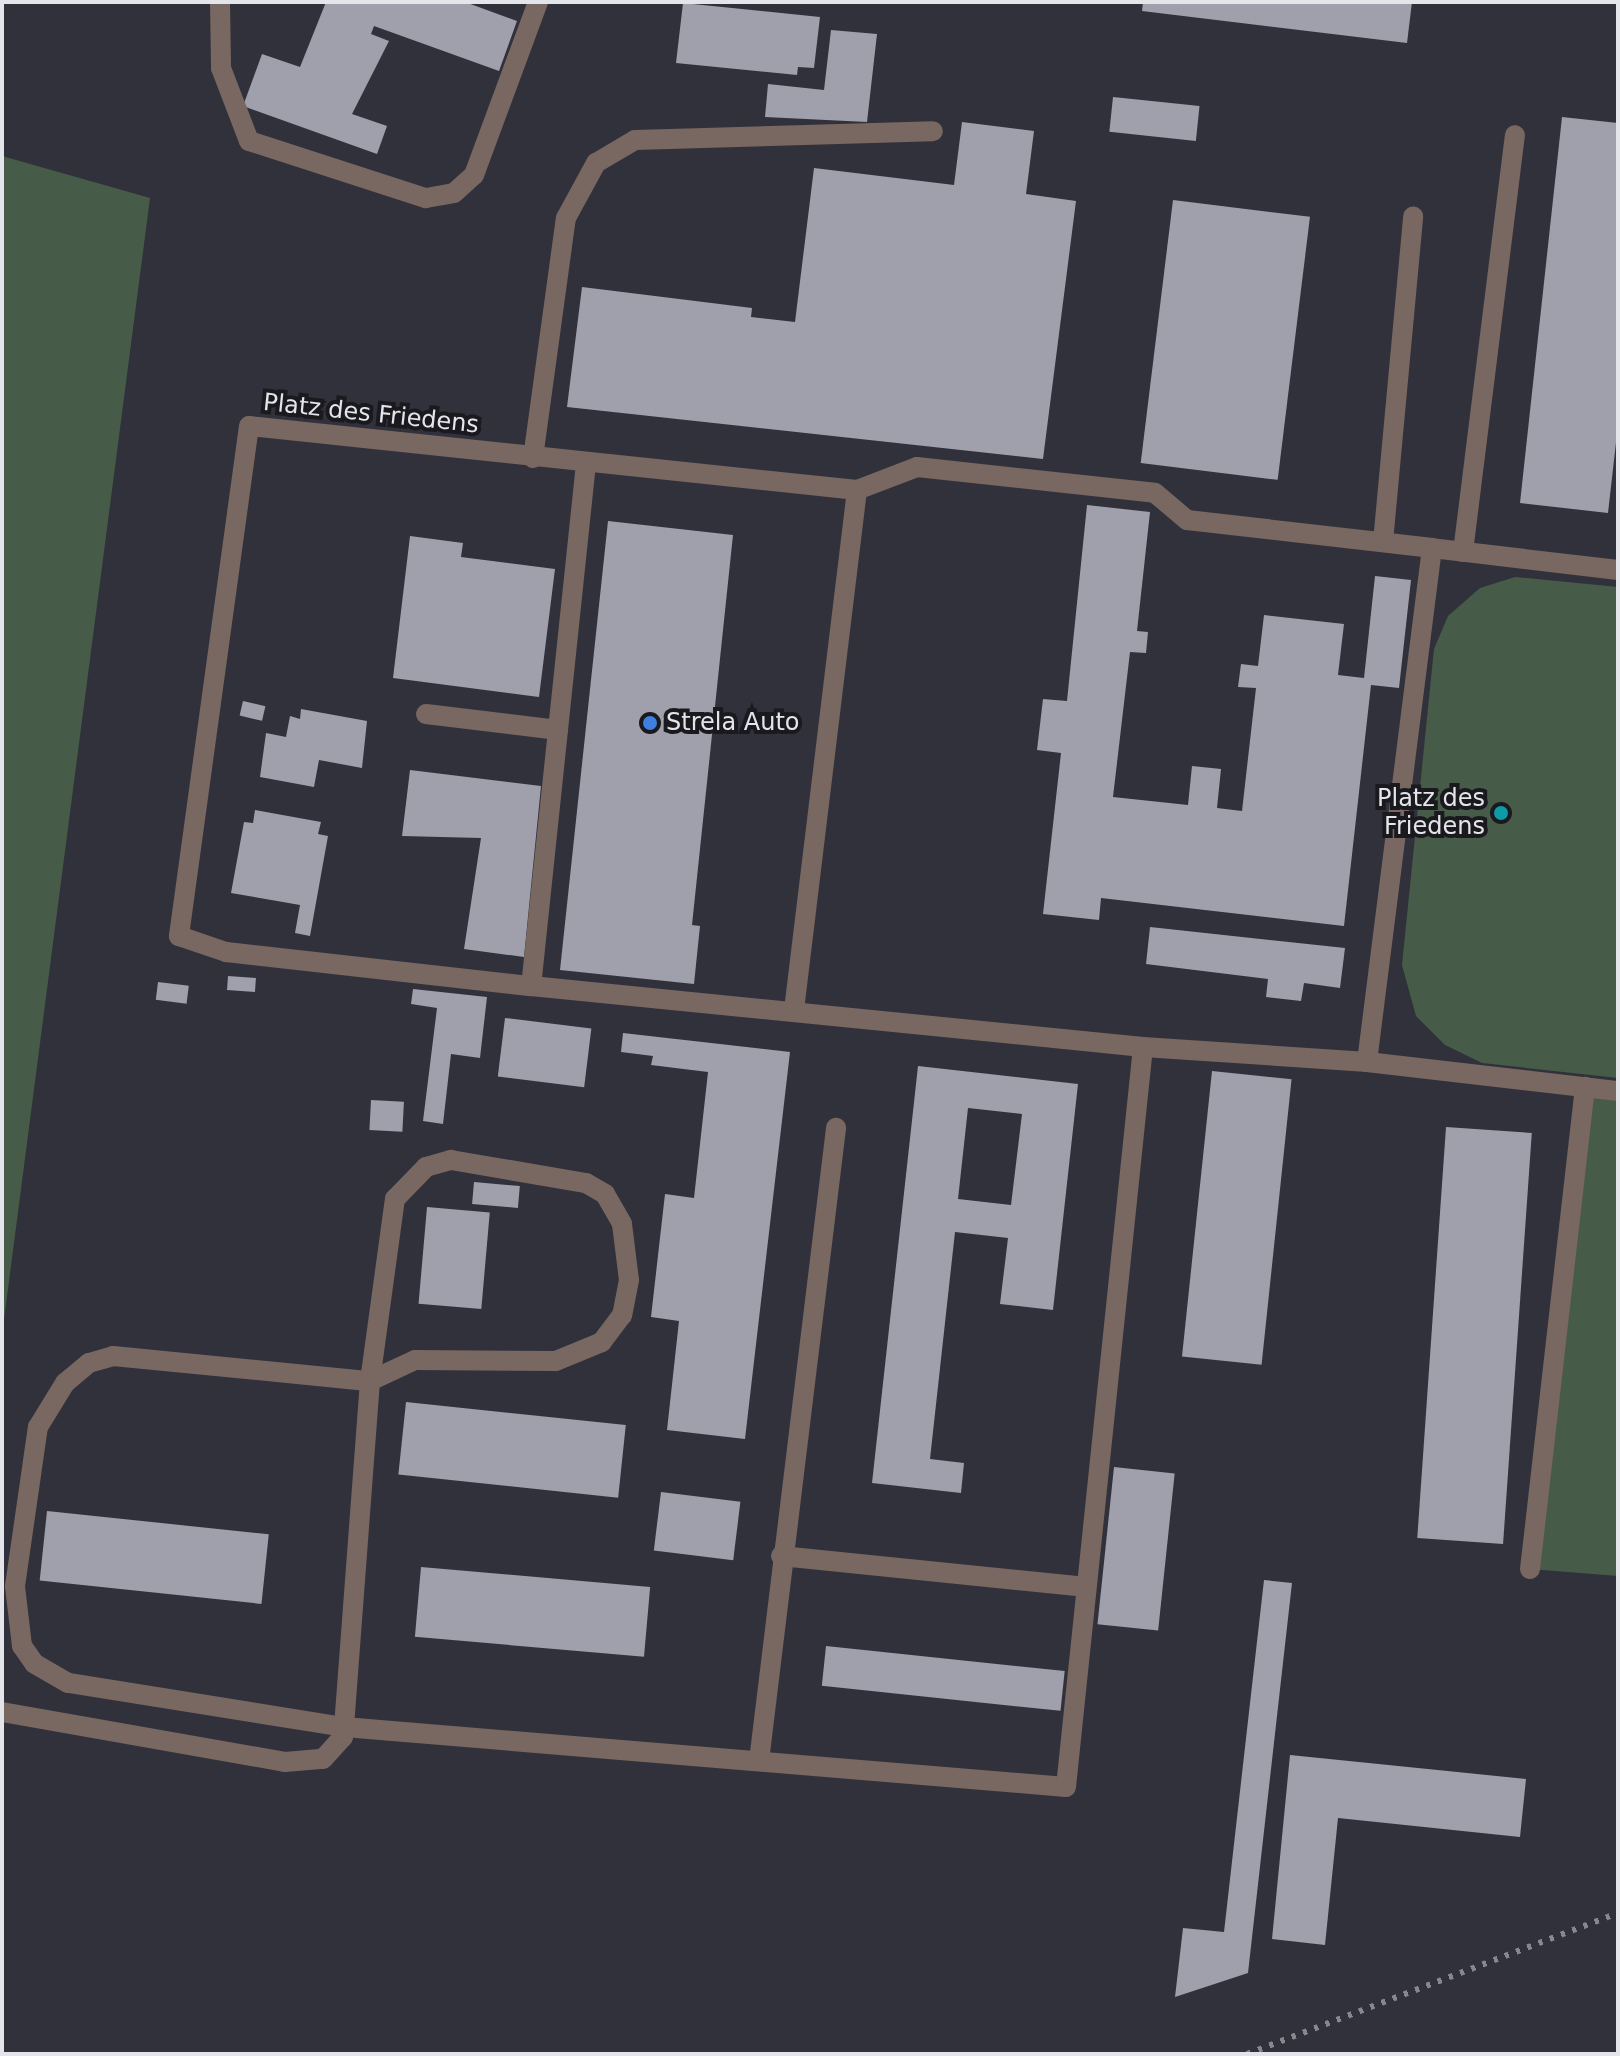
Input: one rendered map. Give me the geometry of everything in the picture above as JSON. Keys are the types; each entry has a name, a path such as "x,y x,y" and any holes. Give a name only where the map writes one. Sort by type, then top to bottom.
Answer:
{"street":[{"path":"220,2 221,68 249,141 426,198 454,193 474,175 538,2"},
{"path":"533,458 566,218 596,163 635,140 933,131"},
{"path":"1463,552 1515,135"},
{"path":"1383,542 1413,216"},
{"name":"Platz des Friedens","path":"857,490 249,426 179,936 226,952 531,986 1143,1047 1367,1062 1618,1091"},
{"path":"531,986 586,463"},
{"path":"794,1010 857,490 917,467 1155,493 1187,520 1618,570"},
{"path":"1367,1062 1432,548"},
{"path":"426,714 558,730"},
{"path":"2,1712 298,1762 333,1754 344,1727 370,1381 395,1199 426,1167 476,1160 586,1183 616,1208 628,1251 627,1301 615,1329 593,1349 524,1364 415,1360 370,1381 113,1356 89,1363 52,1400 38,1427 14,1596 22,1646 59,1680 344,1727 1066,1787 1143,1047"},
{"path":"1530,1569 1585,1087"},
{"path":"759,1761 781,1556 836,1128"},
{"path":"781,1556 1086,1587"}],"green space":[{"path":"2,156 150,198 2,1335"},
{"name":"Platz des Friedens","path":"1515,577 1618,587 1618,1078 1482,1063 1445,1045 1416,1016 1402,965 1434,649 1448,616 1480,588"},
{"path":"1585,1087 1618,1091 1618,1576 1530,1569"}],"building":[{"path":"326,2 465,2 517,21 499,71 374,26 371,34 389,41 352,114 387,126 377,154 243,106 262,54 300,67"},
{"path":"1143,2 1412,2 1407,43 1142,11"},
{"path":"683,3 820,17 814,68 798,67 797,75 676,63"},
{"path":"831,30 877,34 867,122 765,117 768,84 824,90"},
{"path":"1113,97 1200,106 1196,141 1109,132"},
{"path":"1562,117 1618,123 1618,425 1608,513 1520,503"},
{"path":"962,122 1034,131 1026,194 1076,201 1043,459 567,407 582,287 752,308 751,317 795,322 814,168 954,185"},
{"path":"1173,200 1310,217 1278,480 1141,463"},
{"path":"1087,505 1150,512 1137,631 1148,632 1146,653 1130,652 1113,797 1188,805 1192,766 1221,769 1217,808 1242,811 1256,688 1238,687 1241,664 1258,666 1264,615 1344,624 1338,675 1364,678 1375,576 1411,580 1399,688 1371,685 1344,926 1101,898 1099,920 1043,914 1061,753 1037,750 1043,699 1067,701"},
{"name":"Strela Auto","path":"608,521 733,535 692,925 700,926 694,984 560,970"},
{"path":"410,536 463,543 461,557 555,569 539,697 393,678"},
{"path":"243,701 265,706 262,721 240,716"},
{"path":"301,709 367,721 362,768 319,760 314,787 260,777 266,733 286,737 290,716 300,719"},
{"path":"410,770 541,786 524,957 464,949 481,838 402,836"},
{"path":"255,810 321,822 318,834 328,836 310,936 295,933 300,905 231,893 244,822 253,823"},
{"path":"1150,927 1345,948 1340,988 1304,983 1301,1001 1266,997 1268,979 1146,964"},
{"path":"228,976 256,978 255,992 227,990"},
{"path":"158,982 189,986 187,1004 156,1000"},
{"path":"413,989 487,997 480,1058 451,1054 443,1124 423,1121 437,1008 411,1004"},
{"path":"505,1018 591,1029 584,1087 498,1077"},
{"path":"623,1033 790,1052 745,1439 667,1430 679,1321 651,1317 665,1194 694,1198 708,1072 651,1065 653,1056 621,1052"},
{"path":"918,1066 1078,1084 1053,1310 1000,1304 1008,1238 955,1232 930,1459 964,1463 961,1493 872,1483","holes":["968,1108 1022,1114 1011,1205 958,1199"]},
{"path":"1212,1071 1292,1079 1262,1365 1182,1356"},
{"path":"371,1100 404,1102 402,1132 369,1130"},
{"path":"1446,1127 1532,1133 1503,1544 1417,1538"},
{"path":"474,1182 520,1186 518,1208 472,1204"},
{"path":"427,1207 490,1212 481,1309 419,1304"},
{"path":"406,1402 626,1425 618,1498 398,1475"},
{"path":"1114,1467 1175,1473 1158,1631 1097,1624"},
{"path":"661,1492 740,1502 733,1560 654,1551"},
{"path":"47,1511 269,1534 261,1604 40,1581"},
{"path":"421,1567 650,1587 644,1657 415,1637"},
{"path":"1264,1580 1292,1583 1248,1973 1175,1997 1183,1928 1224,1932"},
{"path":"826,1646 1065,1671 1061,1711 822,1686"},
{"path":"1290,1755 1526,1779 1520,1837 1338,1818 1325,1945 1272,1939"}],"railway":[{"path":"1247,2054 1618,1913"}],"place":[{"name":"Strela Auto","path":"650,723"},
{"name":"Platz des Friedens","path":"1501,813"}]}
